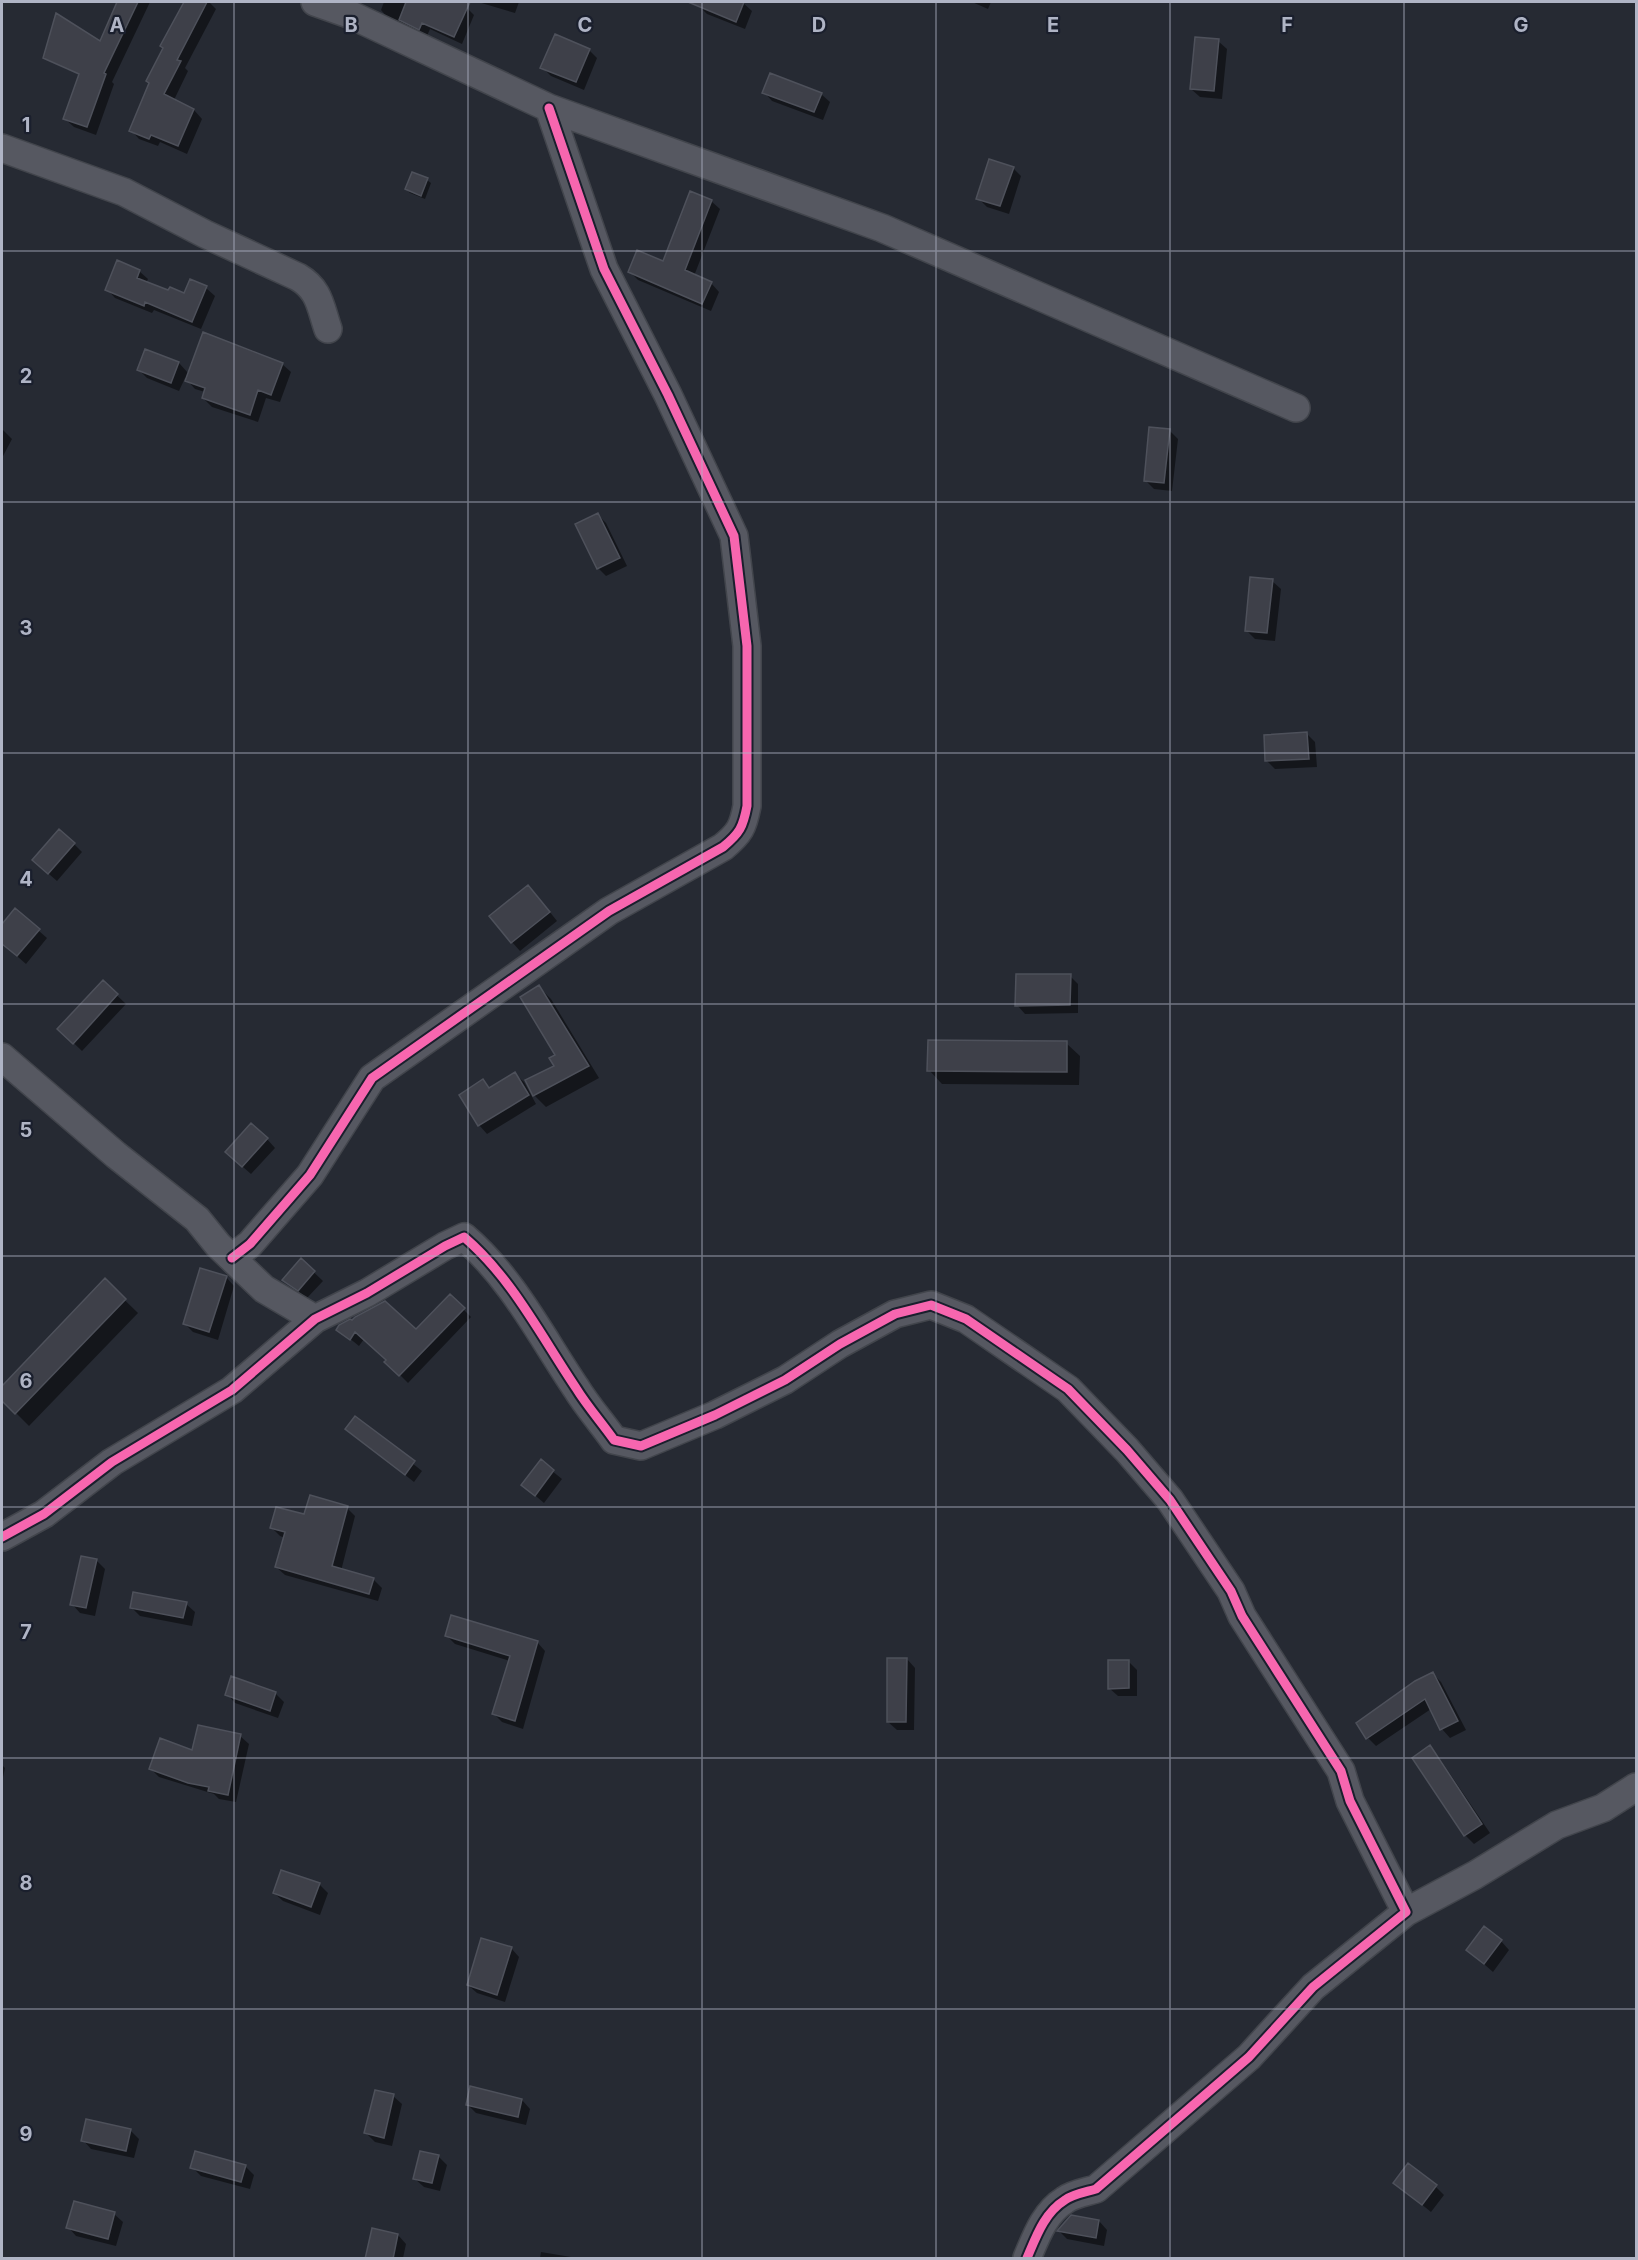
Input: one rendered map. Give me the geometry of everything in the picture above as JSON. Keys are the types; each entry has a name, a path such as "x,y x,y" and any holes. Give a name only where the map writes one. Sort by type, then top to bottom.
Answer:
{"street":[{"path":"315,2 349,14 549,108 882,228 1296,408"},
{"path":"232,1258 250,1244 310,1175 372,1078 609,911 723,847 737,835 744,822 747,806 747,646 734,536 668,395 604,269 549,108"},
{"path":"2,148 123,192 205,234 298,277 315,290 328,329"},
{"path":"2,1057 116,1155 197,1219 218,1245 264,1289 315,1319"},
{"path":"2,1537 44,1514 112,1462 232,1390 315,1319 367,1293 464,1237 486,1256 536,1323 577,1390 614,1440 640,1446 715,1415 785,1380 840,1344 895,1314 931,1305 966,1319 1068,1389 1127,1450 1170,1500 1231,1591 1242,1616 1341,1771 1350,1801 1406,1912"},
{"path":"1027,2259 1049,2214 1065,2199 1096,2189 1249,2057 1313,1987 1406,1912 1475,1875 1557,1825 1603,1808 1636,1787"}],"building":[{"path":"117,2 138,2 104,73 106,74 87,127 63,119 79,74 43,58 56,13 100,41"},
{"path":"184,2 207,2 177,60 181,61 164,94 194,109 178,146 151,135 149,139 129,131 149,83 146,81 163,48 160,46"},
{"path":"406,2 470,2 454,37 422,23 419,30 399,20"},
{"path":"688,2 744,2 736,22"},
{"path":"555,34 590,49 576,82 540,68"},
{"path":"1195,37 1219,39 1214,91 1190,89"},
{"path":"770,73 822,93 814,112 762,93"},
{"path":"989,159 1014,167 1000,206 976,199"},
{"path":"412,172 428,178 421,196 405,189"},
{"path":"690,191 712,200 685,270 712,282 702,304 628,272 637,250 663,261"},
{"path":"117,260 140,270 137,278 168,290 170,287 184,293 190,279 207,286 192,322 145,302 144,306 105,290"},
{"path":"203,332 283,363 271,395 258,390 250,415 202,398 205,388 185,381"},
{"path":"145,349 179,362 171,383 137,370"},
{"path":"1149,427 1170,429 1164,483 1144,481"},
{"path":"598,513 620,558 597,569 575,524"},
{"path":"1250,577 1273,579 1267,633 1245,631"},
{"path":"1307,732 1309,759 1265,761 1264,735"},
{"path":"59,829 75,843 48,874 32,860"},
{"path":"528,885 550,912 511,943 489,916"},
{"path":"15,908 40,929 17,956 2,944 2,924"},
{"path":"1016,974 1071,974 1070,1005 1015,1006"},
{"path":"103,980 118,994 73,1044 57,1029"},
{"path":"539,985 589,1066 533,1096 525,1080 554,1066 549,1058 555,1055 520,997"},
{"path":"928,1040 1067,1041 1067,1072 927,1071"},
{"path":"515,1072 529,1095 478,1126 459,1095 483,1079 489,1088"},
{"path":"251,1123 268,1138 242,1167 225,1152"},
{"path":"301,1258 315,1271 298,1291 282,1280"},
{"path":"200,1268 227,1276 209,1332 183,1324"},
{"path":"105,1278 126,1299 15,1414 2,1401 2,1386"},
{"path":"450,1294 465,1308 399,1376 384,1362 386,1360 355,1332 350,1340 336,1330 339,1325 385,1301 416,1329"},
{"path":"355,1416 415,1461 405,1475 345,1429"},
{"path":"541,1459 554,1470 535,1496 521,1485"},
{"path":"310,1495 348,1506 332,1566 374,1578 369,1594 275,1567 285,1532 270,1528 276,1507 304,1514"},
{"path":"81,1556 97,1559 86,1608 70,1605"},
{"path":"133,1592 187,1602 183,1618 130,1608"},
{"path":"451,1615 538,1641 515,1721 492,1714 510,1656 445,1636"},
{"path":"887,1658 907,1658 906,1722 887,1722"},
{"path":"1108,1660 1129,1660 1129,1688 1108,1689"},
{"path":"1433,1672 1458,1721 1440,1730 1425,1699 1366,1739 1356,1723 1415,1681"},
{"path":"231,1676 276,1692 270,1711 225,1695"},
{"path":"198,1725 241,1734 228,1795 208,1791 209,1787 188,1783 149,1769 160,1738 192,1750"},
{"path":"1430,1745 1482,1824 1464,1836 1412,1758"},
{"path":"281,1870 320,1883 311,1907 273,1893"},
{"path":"1484,1926 1502,1940 1484,1964 1466,1950"},
{"path":"481,1938 512,1947 497,1995 467,1985"},
{"path":"470,2086 522,2099 518,2117 466,2105"},
{"path":"375,2090 394,2094 384,2138 364,2133"},
{"path":"86,2119 131,2129 126,2151 81,2141"},
{"path":"195,2151 246,2165 241,2182 190,2168"},
{"path":"420,2151 439,2155 432,2183 413,2179"},
{"path":"1408,2163 1437,2185 1422,2205 1393,2183"},
{"path":"74,2201 115,2212 108,2239 66,2228"},
{"path":"1071,2215 1099,2220 1096,2238 1057,2231"},
{"path":"372,2228 398,2234 393,2259 365,2259"}],"cycle path":[{"path":"232,1258 250,1244 310,1175 372,1078 609,911 723,847 737,833 744,819 747,806 747,646 734,536 668,395 604,269 549,108"},
{"path":"2,1537 44,1514 112,1462 232,1390 315,1319 367,1293 464,1237 481,1253 511,1289 580,1395 614,1440 641,1446 715,1415 785,1380 840,1344 895,1314 931,1305 966,1319 1068,1389 1127,1450 1170,1500 1231,1591 1242,1616 1341,1771 1350,1801 1406,1912 1313,1987 1249,2057 1096,2189 1072,2196 1058,2205 1046,2219 1027,2258"}]}
